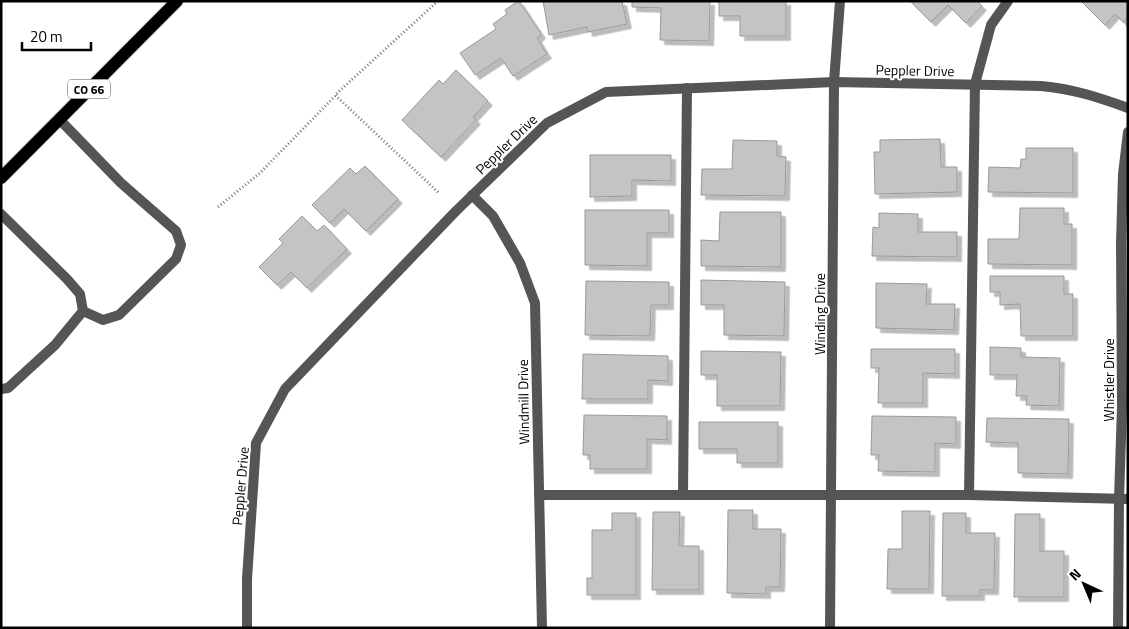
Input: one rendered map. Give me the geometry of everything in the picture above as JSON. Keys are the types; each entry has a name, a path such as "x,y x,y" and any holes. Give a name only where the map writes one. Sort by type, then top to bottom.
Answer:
{"main road":[{"name":"CO 66","path":"1,178 177,1"}],"street":[{"name":"Winding Drive","path":"830,628 834,82 840,1"},
{"path":"969,495 975,84 992,25 1008,1"},
{"name":"Peppler Drive","path":"247,628 246,579 256,444 285,389 472,195 547,123 606,92 834,82 975,84 1066,88 1084,92 1128,108"},
{"path":"683,494 687,88"},
{"path":"59,119 121,183 176,231 181,246 176,259 119,315 103,320 83,311"},
{"name":"Whistler Drive","path":"1118,628 1123,499 1121,242 1123,174 1128,132"},
{"name":"Windmill Drive","path":"472,195 493,216 520,263 535,303 542,628"},
{"path":"1,214 80,294 83,311 55,345 8,388 1,389"},
{"path":"539,495 969,495 1123,499"}],"path":[{"path":"218,207 260,173 335,96 438,1"},
{"path":"335,96 439,193"}],"building":[{"path":"518,1 541,34 537,38 547,54 513,76 501,58 475,75 460,53 496,29 493,24 507,14 505,10"},
{"path":"543,1 622,1 627,24 588,32 587,27 549,35"},
{"path":"632,1 710,1 709,41 660,40 661,8 632,7"},
{"path":"719,1 786,1 786,36 740,36 740,16 719,16"},
{"path":"910,1 977,1 982,6 966,23 948,5 931,22"},
{"path":"1081,1 1128,1 1128,17 1123,22 1115,14 1105,25"},
{"path":"456,70 488,101 473,117 476,120 441,157 402,120 439,80 443,84"},
{"path":"940,139 941,167 957,167 957,192 875,194 874,152 880,152 880,140"},
{"path":"733,140 777,141 777,156 786,157 785,196 701,195 702,169 732,169"},
{"path":"1026,148 1073,148 1073,193 988,192 989,167 1020,168 1021,159 1026,159"},
{"path":"590,155 671,155 671,181 632,180 632,196 590,197"},
{"path":"365,166 398,199 366,231 344,209 330,223 312,205 350,168 356,174"},
{"path":"1020,208 1064,208 1064,224 1072,224 1072,265 988,264 988,239 1019,239"},
{"path":"585,210 669,210 669,233 647,233 647,266 585,265"},
{"path":"720,212 781,212 781,267 701,266 701,240 719,241"},
{"path":"879,213 918,214 918,232 957,232 957,257 872,256 873,227 879,228"},
{"path":"302,216 317,231 324,225 347,249 307,288 291,272 277,285 259,267 283,243 279,239"},
{"path":"990,276 1064,276 1064,294 1073,294 1073,336 1021,336 1020,304 1000,305 1000,292 990,292"},
{"path":"701,280 785,282 784,336 724,335 724,305 701,305"},
{"path":"586,281 669,282 669,305 651,305 650,336 585,335"},
{"path":"876,283 927,284 926,304 955,304 954,330 876,328"},
{"path":"990,347 1021,348 1021,357 1060,358 1059,406 1026,405 1027,396 1016,396 1017,375 990,375"},
{"path":"871,349 955,349 955,374 923,373 923,403 878,403 879,368 871,368"},
{"path":"701,351 781,352 780,406 717,406 717,375 701,375"},
{"path":"583,354 668,356 668,381 648,380 648,399 582,399"},
{"path":"584,415 667,416 667,440 647,439 647,469 590,469 590,455 583,455"},
{"path":"872,416 956,417 956,444 935,443 935,472 878,471 879,455 871,455"},
{"path":"987,418 1069,419 1068,474 1018,473 1018,443 986,442"},
{"path":"699,422 778,422 778,463 737,463 737,449 699,449"},
{"path":"728,510 753,510 753,529 781,529 780,587 766,587 766,594 727,593"},
{"path":"902,511 930,511 929,589 887,589 888,549 902,549"},
{"path":"653,512 680,512 679,546 699,546 699,590 652,590"},
{"path":"612,513 636,513 636,595 587,595 587,578 592,578 592,530 612,530"},
{"path":"943,513 966,513 966,533 995,533 994,590 980,590 980,596 942,596"},
{"path":"1015,514 1040,514 1040,551 1064,551 1064,597 1014,597"}]}
